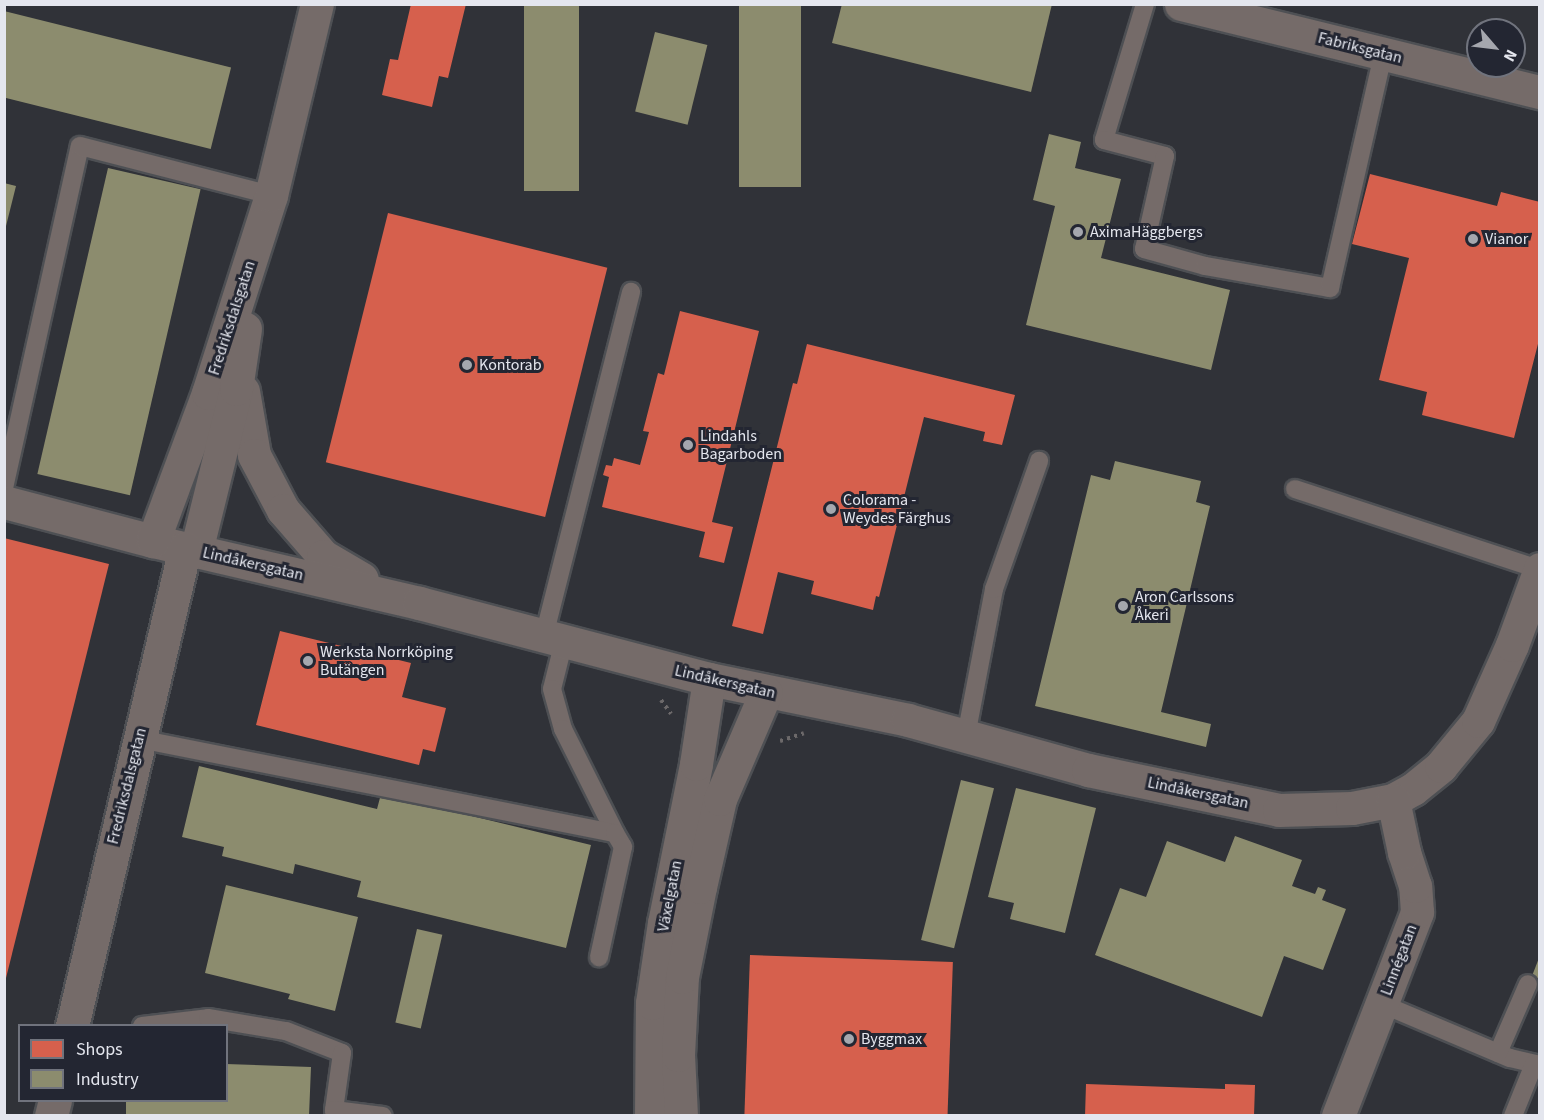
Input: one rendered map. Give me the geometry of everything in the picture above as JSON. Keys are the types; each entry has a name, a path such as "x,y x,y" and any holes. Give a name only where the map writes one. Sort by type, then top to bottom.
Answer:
{"street":[{"name":"Fredriksdalsgatan","path":"72,1024 139,739 190,549 220,462 271,195 317,4"},
{"name":"Fabriksgatan","path":"1181,4 1266,14 1383,54 1539,92"},
{"name":"Fredriksdalsgatan","path":"153,541 208,393 271,195"},
{"name":"Fredriksdalsgatan","path":"241,360 244,406 254,455 283,510 323,556 360,578 419,603"},
{"name":"Lindåkersgatan","path":"4,502 153,541 419,603 709,680 908,720 1088,771 1279,810 1352,808 1393,800 1413,789 1441,766 1478,721 1512,645 1539,569"},
{"name":"Växelgatan","path":"651,1116 652,1003 664,923 696,764 709,680"},
{"name":"Växelgatan","path":"681,1116 678,1055 682,977 700,887 720,799 766,692"},
{"name":"Linnégatan","path":"1338,1116 1417,912 1414,886 1393,800"}],"lane":[{"path":"1145,4 1104,140 1165,156 1144,249 1205,266 1330,288 1383,54"},
{"path":"4,488 80,146 271,195"},
{"path":"599,957 623,847 563,729 552,689 554,638 631,292"},
{"path":"966,736 994,589 1039,460"},
{"path":"1295,489 1539,569"},
{"path":"139,739 615,833"},
{"path":"1498,1053 1528,984"},
{"path":"1382,1004 1498,1053 1536,1065 1513,1116"},
{"path":"158,1024 208,1018 286,1031 342,1053 334,1110 383,1116"}],"building: Shops":[{"path":"411,4 466,4 448,78 439,76 432,107 382,95 390,59 398,60"},
{"path":"1370,174 1497,206 1501,192 1540,202 1540,336 1514,438 1422,415 1427,392 1379,380 1409,258 1352,244"},
{"name":"Kontorab","path":"388,213 607,268 545,517 326,462"},
{"name":"Lindahls Bagarboden","path":"680,311 759,331 712,522 733,527 724,563 699,557 705,532 602,507 609,477 603,475 606,465 612,466 614,458 640,465 649,432 643,431 658,373 664,375"},
{"name":"Colorama - Weydes Färghus","path":"807,344 1015,395 1002,445 983,441 985,432 924,417 879,597 876,596 873,610 811,594 814,581 778,572 763,634 732,626 793,383 797,384"},
{"path":"4,538 109,564 5,982 4,982"},
{"path":"280,631 411,663 402,697 446,708 435,752 423,749 419,765 256,725"},
{"name":"Byggmax","path":"750,955 953,962 948,1116 744,1116"},
{"path":"1086,1084 1225,1089 1225,1084 1255,1085 1254,1116 1085,1116"}],"building: Industry":[{"path":"524,4 579,4 579,191 524,191"},
{"path":"739,4 801,4 801,187 739,187"},
{"path":"842,4 1052,4 1031,92 832,43"},
{"path":"4,11 231,68 211,149 4,98"},
{"path":"655,32 707,45 688,125 635,112"},
{"name":"AximaHäggbergs","path":"1049,134 1081,142 1075,168 1121,179 1101,258 1230,290 1211,370 1026,325 1055,206 1033,200"},
{"path":"108,168 201,189 130,495 37,474"},
{"path":"4,183 16,186 5,230 4,230"},
{"name":"Aron Carlssons Åkeri","path":"1115,461 1201,481 1196,502 1210,506 1161,712 1211,724 1206,747 1035,706 1091,475 1110,480"},
{"path":"199,766 377,809 381,794 591,845 566,948 357,897 361,881 295,864 293,874 222,856 224,847 182,837"},
{"path":"961,780 994,788 954,948 921,940"},
{"path":"1016,788 1096,808 1065,933 1010,919 1014,903 988,897"},
{"path":"1235,836 1302,860 1292,886 1315,894 1318,887 1326,890 1322,900 1346,909 1323,970 1284,956 1262,1017 1095,955 1120,888 1146,897 1167,841 1225,862"},
{"path":"226,885 358,917 335,1011 288,999 290,994 205,973"},
{"path":"417,929 442,935 421,1028 395,1023"},
{"path":"1540,958 1540,979 1532,976"},
{"path":"228,1064 311,1067 309,1116 126,1116 126,1102 228,1102"}],"place":[{"name":"AximaHäggbergs","path":"1078,232"},
{"name":"Vianor","path":"1473,239"},
{"name":"Kontorab","path":"467,365"},
{"name":"Lindahls Bagarboden","path":"688,445"},
{"name":"Colorama - Weydes Färghus","path":"831,509"},
{"name":"Aron Carlssons Åkeri","path":"1123,606"},
{"name":"Werksta Norrköping Butängen","path":"308,661"},
{"name":"Byggmax","path":"849,1039"}]}
